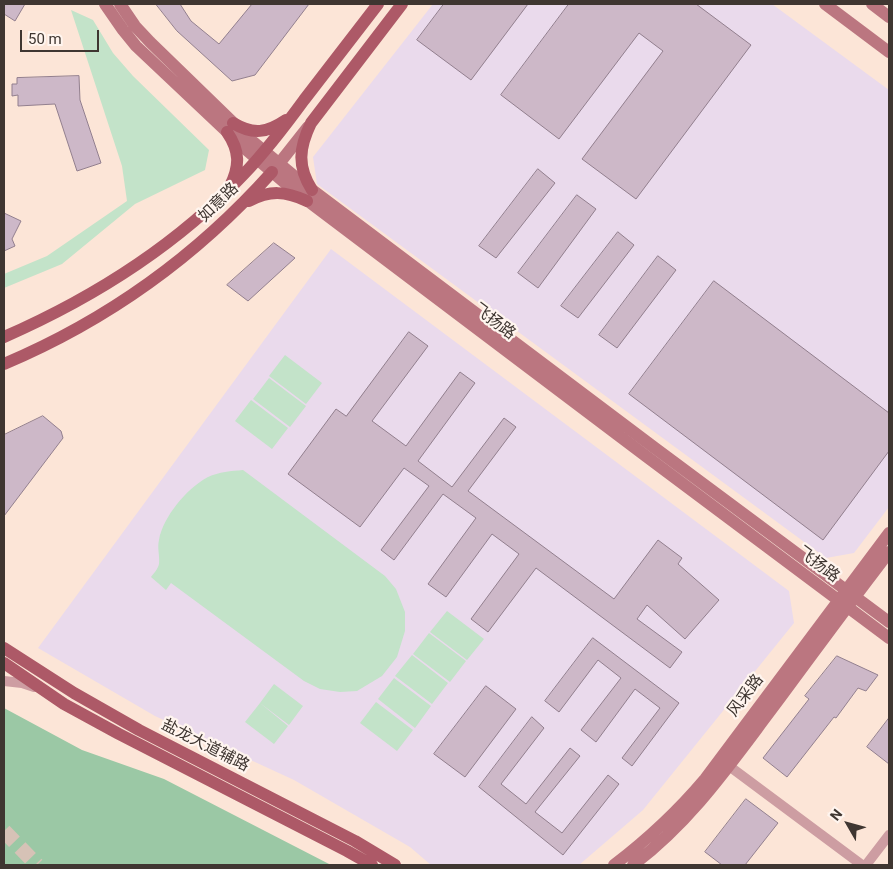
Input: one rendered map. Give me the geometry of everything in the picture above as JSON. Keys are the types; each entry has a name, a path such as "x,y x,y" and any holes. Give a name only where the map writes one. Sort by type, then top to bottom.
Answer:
{"main road":[{"name":"如意路","path":"4,336 70,305 122,274 196,220 261,155 378,4"},
{"name":"如意路","path":"311,122 402,4"},
{"path":"229,189 235,177 237,158 230,127 261,131 273,128 284,122 295,112"},
{"path":"242,204 265,194 310,195 301,161 301,150 311,122"},
{"name":"如意路","path":"4,364 62,337 124,300 179,261 242,204 276,167"},
{"name":"盐龙大道辅路","path":"4,648 130,726 355,841 395,865"},
{"name":"盐龙大道辅路","path":"4,663 64,704 372,865"}],"street":[{"name":"飞扬路","path":"105,4 136,46 230,127 251,140 261,155 310,195 670,459 847,598 889,638"},
{"name":"飞扬路","path":"120,4 135,26 230,127"},
{"path":"825,4 889,52"},
{"path":"872,4 889,16"},
{"name":"如意路","path":"276,167 311,122"},
{"name":"风采路","path":"633,865 657,846 684,820 714,786 847,598 889,533"},
{"name":"风采路","path":"614,865 654,832 693,793 847,598 889,552"},
{"name":"飞扬路","path":"847,598 889,622"},
{"path":"4,681 22,683 44,691"},
{"path":"729,766 862,865"},
{"path":"866,865 889,835"}],"shaded area":[{"path":"433,4 772,4 889,90 889,507 854,553 826,558 317,184 313,157"},
{"path":"331,249 789,591 794,623 643,810 579,865 431,865 410,847 294,780 155,716 38,648"}],"green space":[{"path":"71,10 93,20 113,53 133,76 209,150 205,170 135,204 62,264 4,288 4,274 47,256 127,201 122,166"},
{"path":"285,355 322,383 306,404 269,376"},
{"path":"269,378 306,406 290,427 253,399"},
{"path":"251,400 288,428 272,449 235,421"},
{"path":"243,470 385,576 396,589 405,612 405,631 397,657 382,676 357,691 340,692 320,689 304,681 171,583 166,590 151,577 159,564 158,543 161,531 177,504 192,488 208,477 230,471"},
{"path":"447,611 484,639 467,660 430,632"},
{"path":"429,633 466,661 450,682 413,654"},
{"path":"412,655 448,683 432,704 395,676"},
{"path":"394,678 431,706 415,728 378,699"},
{"path":"274,684 303,706 289,725 260,703"},
{"path":"376,702 413,730 397,751 360,723"},
{"path":"260,703 288,726 274,744 245,722"},
{"path":"4,708 82,750 164,779 331,865 4,865"}],"building":[{"path":"4,4 25,4 15,21 4,14"},
{"path":"156,4 180,4 191,21 219,44 252,4 309,4 255,75 232,81 177,31"},
{"path":"444,4 528,4 471,80 417,40"},
{"path":"569,4 696,4 751,45 636,199 582,159 663,51 639,33 559,139 501,95"},
{"path":"79,76 80,100 101,163 77,171 55,104 18,106 18,95 12,96 12,84 17,84 17,78"},
{"path":"538,169 555,183 496,258 479,246"},
{"path":"577,195 596,209 538,288 518,273"},
{"path":"4,213 21,221 12,239 15,246 4,251"},
{"path":"618,232 634,245 578,318 561,306"},
{"path":"274,243 295,258 248,301 227,285"},
{"path":"658,256 676,270 617,348 599,335"},
{"path":"714,281 889,413 889,451 823,540 629,394"},
{"path":"409,332 428,346 372,421 406,446 460,372 475,383 418,461 452,487 504,418 516,427 468,491 614,599 658,540 682,558 678,564 719,600 685,639 647,605 637,619 682,652 670,668 536,568 488,632 471,619 519,554 492,534 446,597 428,584 476,518 443,494 394,560 381,550 429,486 404,468 360,527 288,474 336,409 346,416"},
{"path":"43,416 61,431 63,438 4,516 4,435"},
{"path":"593,638 679,703 632,766 622,758 660,708 635,689 596,742 581,730 621,678 598,660 559,712 545,701"},
{"path":"837,656 878,675 866,691 858,688 836,718 834,717 787,777 763,758 809,699 805,696"},
{"path":"486,686 516,709 465,777 434,754"},
{"path":"532,717 544,728 501,784 526,804 570,748 580,756 535,812 562,833 608,775 619,784 563,855 479,787"},
{"path":"889,718 889,764 867,747"},
{"path":"746,799 778,823 745,865 722,865 705,852"}],"tunnel":[{"path":"4,831 37,865"}]}
